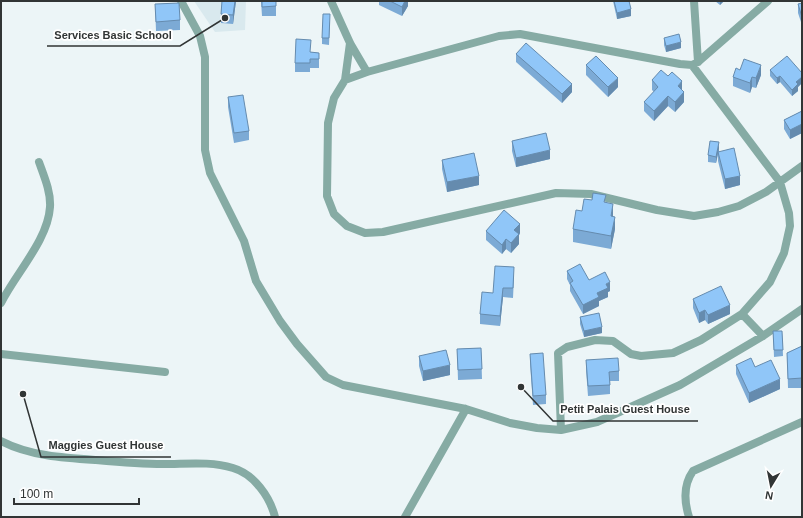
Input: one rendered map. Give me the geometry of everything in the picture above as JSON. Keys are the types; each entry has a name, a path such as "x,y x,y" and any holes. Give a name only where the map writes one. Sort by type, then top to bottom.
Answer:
{"street":[{"path":"181,1 200,36 204,57 204,150 210,173 244,241 256,281 296,344 326,377 343,385 466,409 510,423 537,428 561,430 597,422 680,385 763,336 802,309"},
{"path":"331,1 350,43 367,72"},
{"path":"561,430 557,360 558,353 567,347 595,340 613,341 631,354 641,356 673,353 701,340 742,314 770,282 784,253 790,226 789,213 780,182 695,63 694,1"},
{"path":"345,80 367,72 499,36 520,34 680,64 695,63 768,1"},
{"path":"350,43 345,80 334,98 328,123 327,196 334,214 346,226 365,233 382,232 556,193 591,194 657,210 694,216 718,212 739,206 780,182 802,166"},
{"path":"1,303 46,227 50,206 48,190 39,162"},
{"path":"742,314 763,336"},
{"path":"1,354 164,372"},
{"path":"405,517 466,409"},
{"path":"688,517 685,503 686,481 693,471 802,422"},
{"path":"1,441 28,451 54,457 164,464 199,463 234,468 255,482 271,503 275,517"}],"shaded area":[{"path":"194,1 246,1 245,30 215,32"}],"building":[{"path":"222,1 235,1 233,15 221,14"},
{"path":"262,1 276,1 276,6 262,7"},
{"path":"390,1 405,1 402,7"},
{"path":"614,1 629,1 631,9 617,13"},
{"path":"179,3 180,20 156,22 155,4"},
{"path":"802,3 802,17 798,4"},
{"path":"323,14 330,14 329,38 322,38"},
{"path":"679,34 681,42 666,46 664,38"},
{"path":"296,39 311,40 310,52 319,53 319,59 310,59 310,63 295,63"},
{"path":"526,43 572,84 562,94 516,54"},
{"path":"596,56 618,78 608,87 586,65"},
{"path":"787,56 802,73 802,77 796,82 798,84 792,90 780,76 777,78 770,70"},
{"path":"744,59 761,65 756,78 752,77 750,83 733,77 736,68 740,70"},
{"path":"661,70 668,76 672,72 682,81 678,86 684,92 675,102 668,96 654,111 644,102 658,87 652,80"},
{"path":"243,95 249,131 234,133 228,97"},
{"path":"802,111 802,124 790,130 784,120"},
{"path":"546,133 550,150 516,158 512,141"},
{"path":"710,141 719,142 716,157 708,155"},
{"path":"734,148 740,176 725,179 718,152"},
{"path":"474,153 479,176 447,182 442,160"},
{"path":"593,193 606,195 604,202 613,204 611,216 615,217 611,236 573,229 576,210 582,211 584,199 592,200"},
{"path":"504,210 520,224 514,230 519,234 511,243 506,239 502,245 486,231"},
{"path":"580,264 589,280 605,272 610,282 606,284 608,288 597,293 599,297 583,305 570,283 573,281 567,271"},
{"path":"495,266 514,267 513,288 503,288 500,316 480,314 482,292 493,293"},
{"path":"721,286 730,305 708,315 705,310 699,313 693,299"},
{"path":"599,313 602,327 584,331 580,317"},
{"path":"773,331 782,331 783,350 774,350"},
{"path":"802,346 802,378 788,379 787,353"},
{"path":"481,348 482,369 458,370 457,349"},
{"path":"446,350 450,365 423,371 419,356"},
{"path":"543,353 546,395 533,396 530,354"},
{"path":"618,358 619,371 609,372 610,385 588,386 586,360"},
{"path":"751,358 755,367 771,360 780,379 749,393 736,365"}],"place":[{"name":"Services Basic School","path":"225,18"},
{"name":"Petit Palais Guest House","path":"521,387"},
{"name":"Maggies Guest House","path":"23,394"}]}
